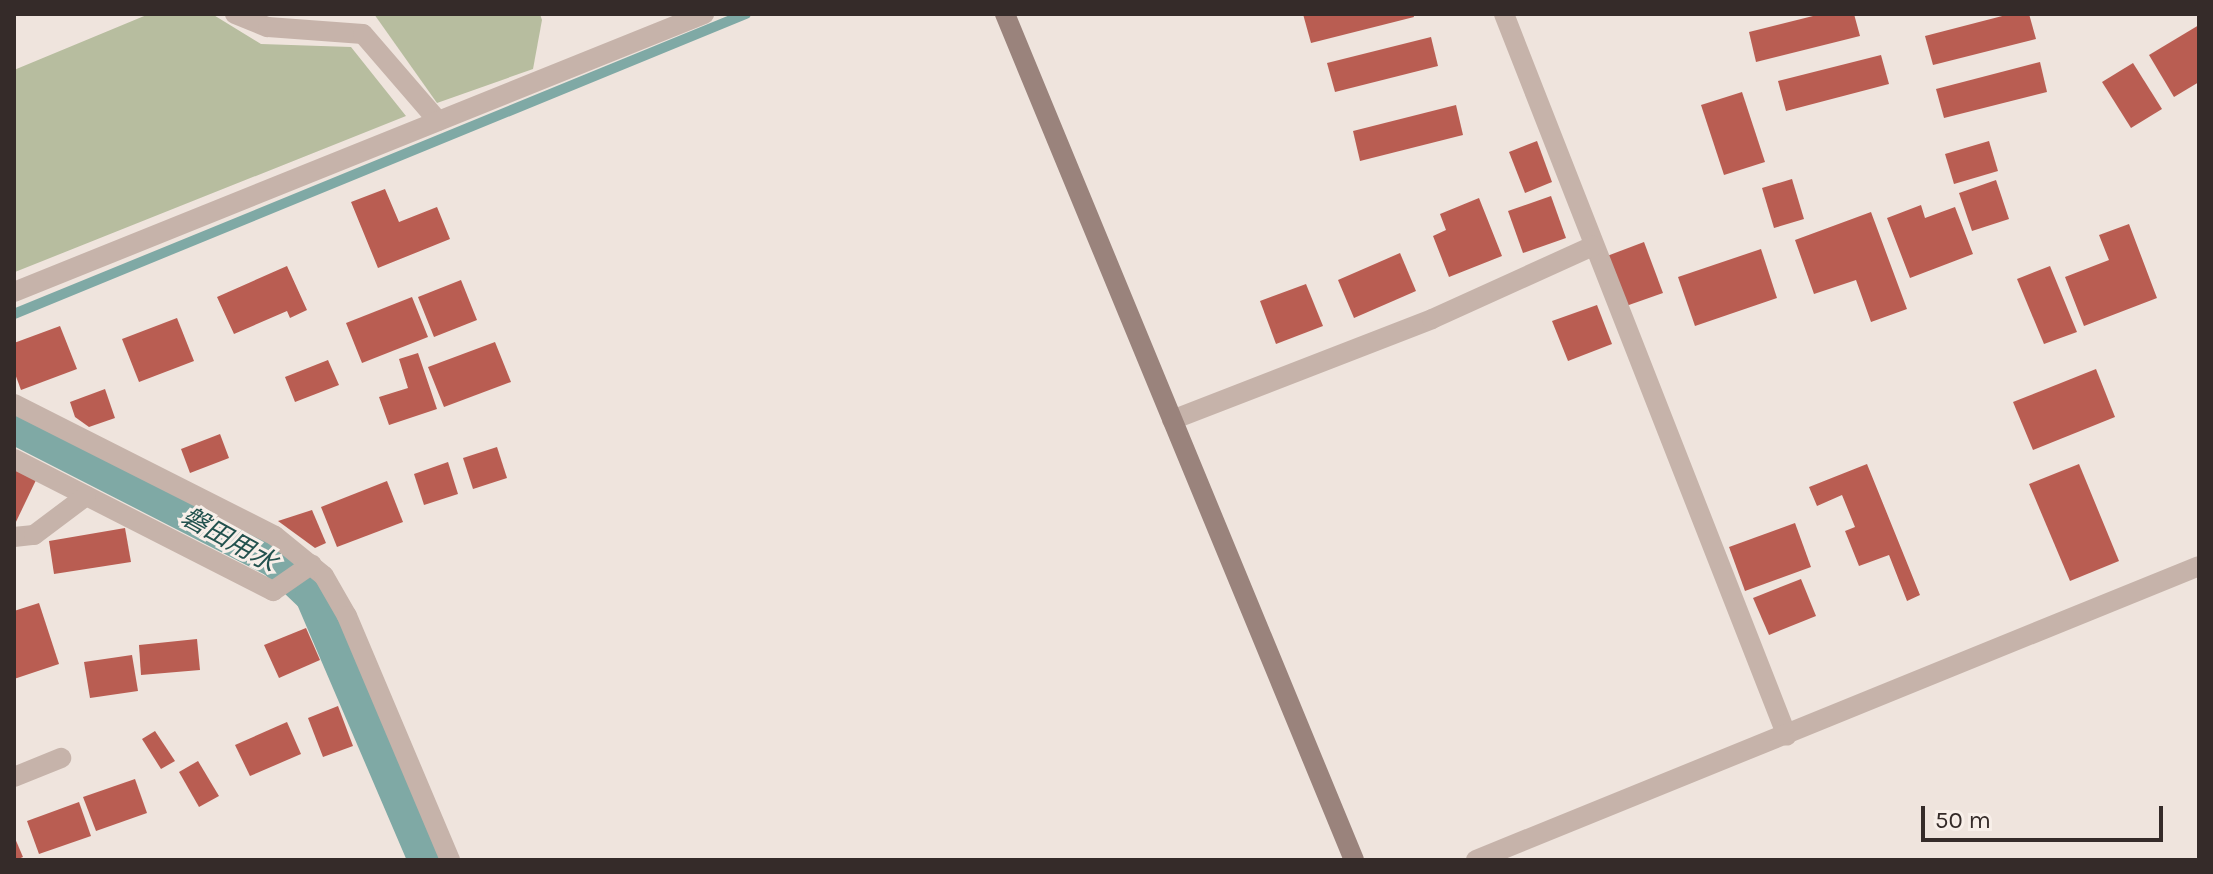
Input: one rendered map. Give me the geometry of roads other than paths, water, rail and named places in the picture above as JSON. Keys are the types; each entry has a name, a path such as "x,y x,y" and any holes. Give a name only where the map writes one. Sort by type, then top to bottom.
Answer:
{"street":[{"path":"235,14 268,27 363,34"},
{"path":"350,14 363,34 438,121"},
{"path":"14,292 704,14"},
{"path":"1005,14 1354,860"},
{"path":"1504,14 1787,736"},
{"path":"1172,420 1432,319 1593,246"},
{"path":"14,404 275,536 312,564 347,616 450,860"},
{"path":"14,459 273,591 312,564"},
{"path":"14,537 34,535 86,496"},
{"path":"1476,860 2199,566"},
{"path":"14,777 61,758"}],"waterway":[{"path":"14,314 746,14"},
{"name":"磐田用水","path":"14,427 274,560 312,596 425,860"}]}
